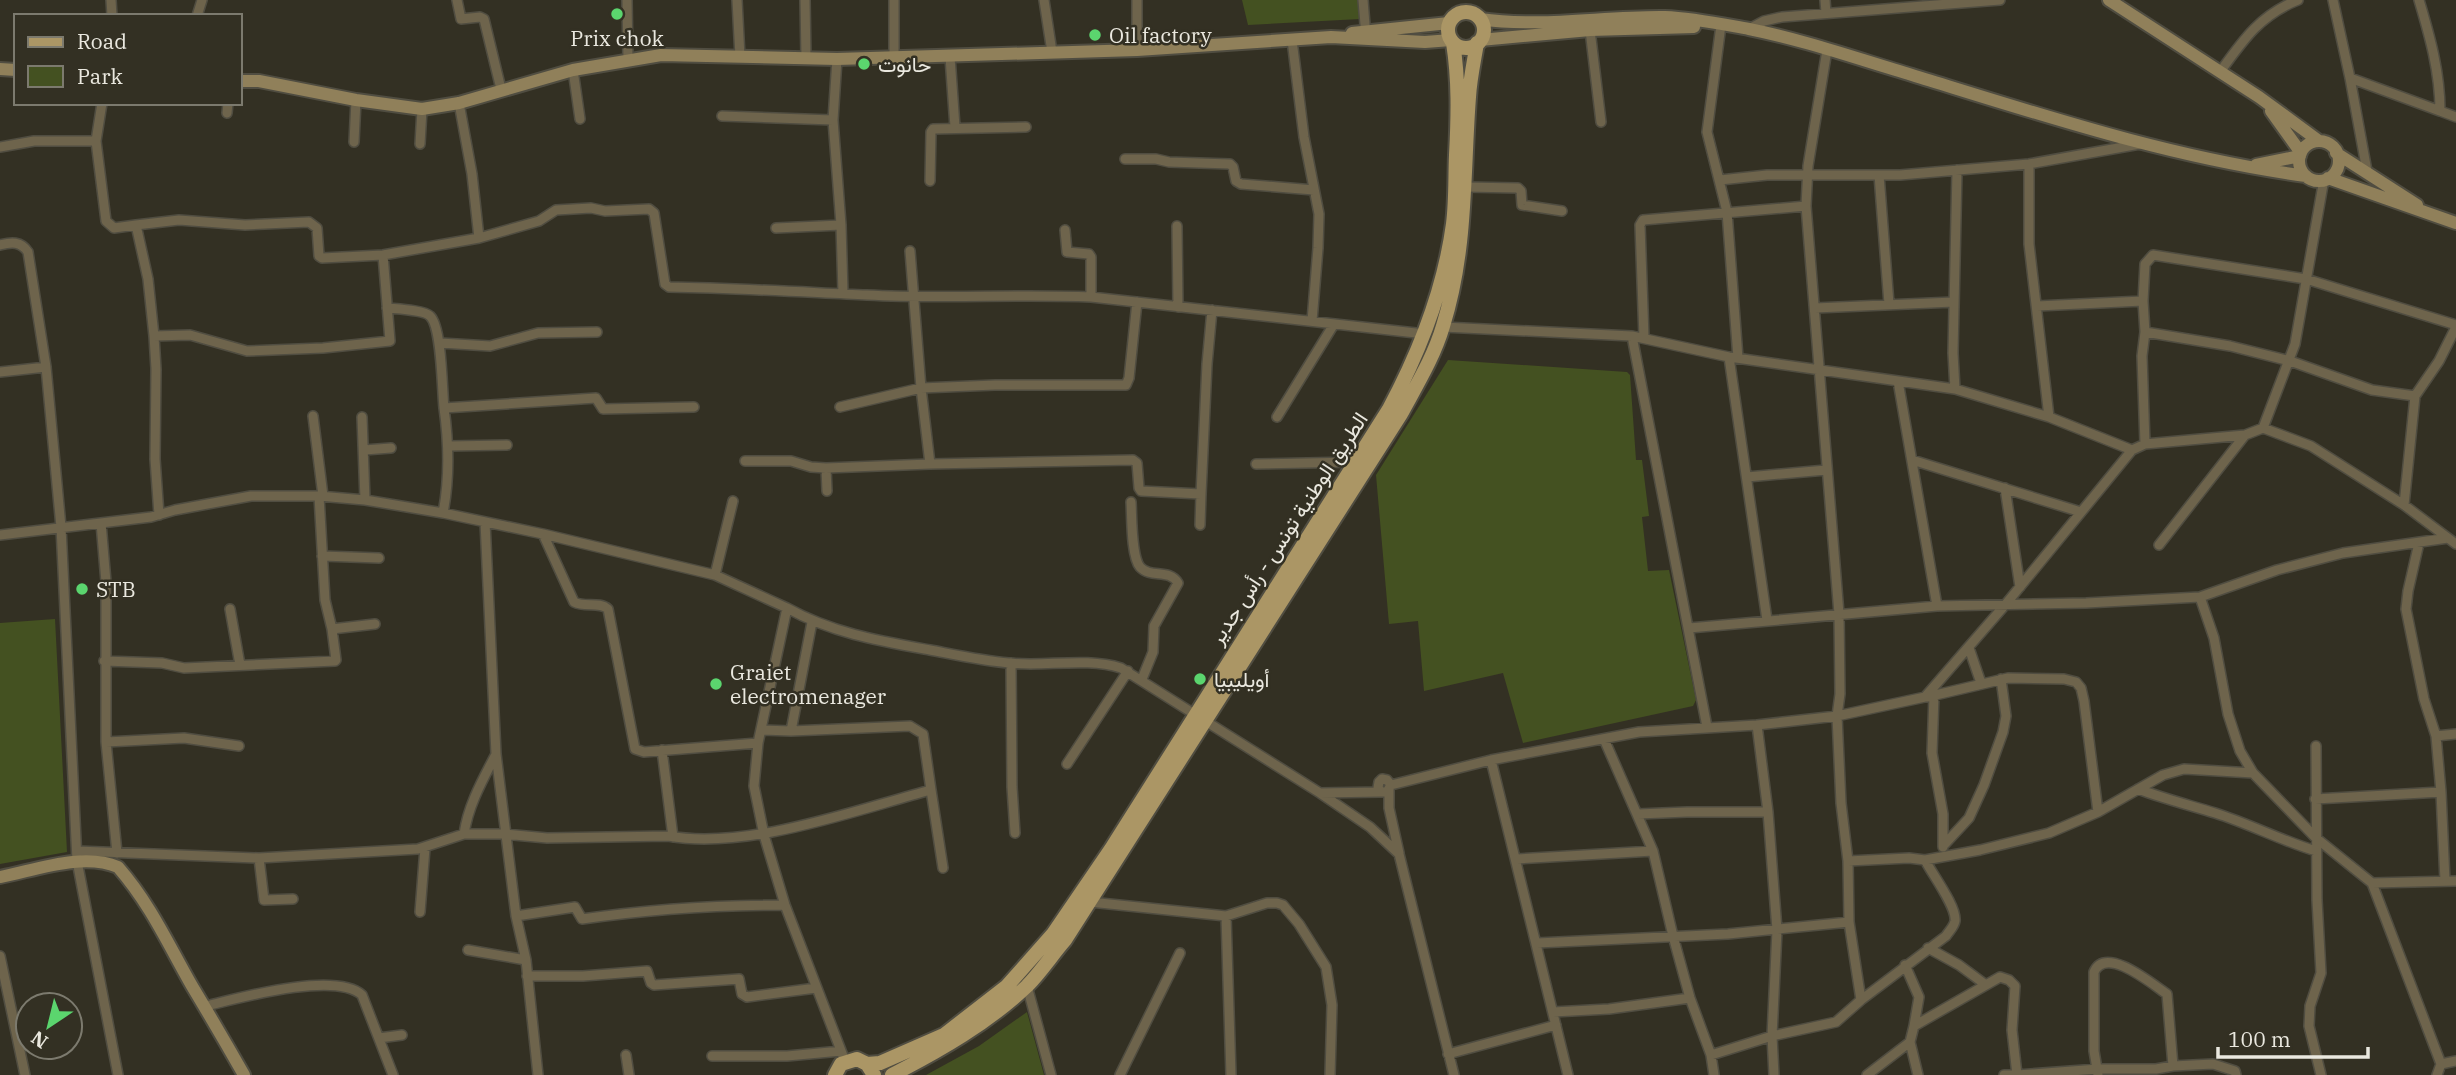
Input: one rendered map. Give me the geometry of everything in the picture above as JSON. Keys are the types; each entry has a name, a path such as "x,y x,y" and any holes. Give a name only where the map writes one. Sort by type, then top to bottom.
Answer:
{"main road":[{"path":"1452,41 1448,32 1454,0"},
{"path":"1475,0 1483,32 1479,42"},
{"path":"2109,0 2259,97 2319,141 2330,144 2336,153 2432,216"},
{"path":"242,81 259,81 356,100 422,109 459,103 573,70 661,55 837,59 1137,50 1366,34 1450,20 1462,12 1521,22 1663,17 1742,28 1827,50 2140,144 2306,176 2315,180 2326,179 2432,216 2455,220"},
{"path":"1366,34 1432,42 1452,41 1468,47 1479,42 1590,30 1721,26"},
{"name":"الطريق الوطنية تونس - رأس جدير","path":"892,1075 953,1042 994,1013 1027,986 1065,940 1395,399 1425,334 1444,271 1453,223 1458,97 1452,41"},
{"name":"الطريق الوطنية تونس - رأس جدير","path":"870,1069 944,1035 1007,986 1052,934 1200,719 1401,414 1427,365 1443,327 1463,225 1469,93 1479,42"},
{"path":"2259,97 2280,120 2300,154 2300,165 2306,176"},
{"path":"2249,167 2300,154 2309,144 2319,141"},
{"path":"2326,179 2337,168 2336,153"},
{"path":"0,877 77,856 118,867 151,908 193,988 206,1006 244,1075"},
{"path":"835,1074 843,1056 857,1059 870,1069"}],"street":[{"path":"457,0 461,19 484,19 501,89"},
{"path":"626,0 628,60"},
{"path":"737,0 740,57"},
{"path":"805,0 806,58"},
{"path":"894,0 894,57"},
{"path":"1044,0 1052,52"},
{"path":"1137,0 1137,50"},
{"path":"1363,0 1366,34"},
{"path":"1825,0 1826,13"},
{"path":"1742,28 1782,17 2000,0"},
{"path":"2220,72 2259,22 2280,7 2298,0"},
{"path":"2333,0 2367,171"},
{"path":"2419,0 2440,83 2440,111"},
{"path":"1721,26 1707,132 1727,212 1733,357 1746,477 1767,620"},
{"path":"1590,30 1601,122"},
{"path":"1292,40 1304,137 1319,214 1312,320"},
{"path":"1827,50 1806,176 1806,206 1839,614 1840,694 1837,716 1841,803 1848,861 1849,922 1861,1000"},
{"path":"950,57 956,127"},
{"path":"837,59 833,120 843,293"},
{"path":"573,70 580,119"},
{"path":"2350,78 2456,117"},
{"path":"354,142 356,100"},
{"path":"459,103 479,238"},
{"path":"102,105 96,141 106,221 116,228 179,220 245,225 310,222 317,228 320,257 383,256 479,238 538,221 556,210 649,209 654,213 665,284 669,287 998,298 1091,297 1425,334"},
{"path":"420,144 422,109"},
{"path":"722,116 833,120"},
{"path":"930,181 932,132 938,128 1026,127"},
{"path":"0,156 0,147 34,141 96,141"},
{"path":"1720,180 1767,175 1880,175 2029,164 2140,144"},
{"path":"1125,159 1230,164 1236,181 1241,184 1314,190"},
{"path":"2029,164 2029,244 2049,418"},
{"path":"1955,389 1957,170"},
{"path":"1880,175 1889,304"},
{"path":"2263,428 2295,344 2326,179"},
{"path":"1466,187 1518,188 1521,191 1522,205 1562,211"},
{"path":"1644,338 1641,222 1646,218 1806,206"},
{"path":"136,225 148,279 154,336 155,458 159,515"},
{"path":"776,228 841,225"},
{"path":"1177,226 1178,307"},
{"path":"1065,230 1067,252 1089,254 1091,257 1091,297"},
{"path":"0,245 17,243 28,252 46,368 61,527 77,856 118,1075"},
{"path":"910,251 920,388 930,464"},
{"path":"154,336 190,335 247,351 323,348 390,341 383,256"},
{"path":"2145,444 2142,356 2145,331 2144,264 2153,256 2306,279 2456,326 2440,361 2415,396 2404,505"},
{"path":"2037,306 2143,301"},
{"path":"839,407 920,388 1126,385 1129,379 1137,302"},
{"path":"1815,308 1954,302"},
{"path":"387,307 430,315 440,343 449,446 448,489 443,513"},
{"path":"1200,525 1212,310"},
{"path":"1277,417 1334,324"},
{"path":"1443,327 1644,338 1733,357 1955,389 2049,418 2132,450"},
{"path":"440,343 490,346 538,333 597,331"},
{"path":"2145,331 2290,360 2372,390 2415,396"},
{"path":"1632,337 1707,727"},
{"path":"0,372 46,368"},
{"path":"1898,381 1937,606"},
{"path":"444,408 596,398 603,409 694,407"},
{"path":"104,661 162,663 184,668 336,660 325,600 321,496 313,416"},
{"path":"362,417 365,500"},
{"path":"1943,851 1943,814 1932,752 1929,696 2132,450 2145,444 2245,435 2263,428 2311,446 2404,505 2452,541"},
{"path":"2159,545 2245,435"},
{"path":"449,446 507,445"},
{"path":"363,450 391,448"},
{"path":"745,461 791,461 826,468 1133,460 1137,463 1141,491 1201,494"},
{"path":"1912,460 2081,512"},
{"path":"1256,464 1355,462"},
{"path":"826,468 827,491"},
{"path":"1746,477 1826,470"},
{"path":"2005,488 2020,587"},
{"path":"0,535 159,515 251,496 321,496 365,500 543,534 715,575 812,622 856,636 1011,663 1106,664 1128,671 1320,793 1370,827 1399,854"},
{"path":"715,575 733,501"},
{"path":"1131,502 1138,564 1147,572 1167,573 1178,583 1154,626 1153,652 1142,679"},
{"path":"485,522 496,754 504,834 516,916 526,960 538,1075"},
{"path":"101,523 106,582 106,742 117,853"},
{"path":"543,534 574,602 604,605 608,609 635,749 644,752 758,743"},
{"path":"1689,628 1937,606 2200,597 2277,570 2343,553 2452,541"},
{"path":"2419,543 2407,591 2406,609 2424,699 2436,736 2445,881"},
{"path":"322,556 379,558"},
{"path":"2200,597 2214,638 2228,714 2241,751 2253,773 2316,838 2372,883 2441,1064 2437,1075"},
{"path":"712,1056 843,1056 785,905 764,835 754,786 758,743 787,608"},
{"path":"230,609 240,665"},
{"path":"792,731 812,622"},
{"path":"332,629 375,624"},
{"path":"1969,648 1981,683"},
{"path":"1011,663 1015,833"},
{"path":"1067,764 1128,671"},
{"path":"1320,793 1384,788 1491,760 1639,732 1837,716 2001,679 2072,680 2081,688 2098,812"},
{"path":"1943,851 1969,818 2003,732 2006,716 2001,679"},
{"path":"1757,724 1768,812 1777,930 1772,1037 1774,1075"},
{"path":"761,730 910,726 923,734 943,868"},
{"path":"2436,736 2456,734"},
{"path":"106,742 184,738 239,746"},
{"path":"1604,739 1653,851 1673,936 1690,998 1711,1055 1714,1075"},
{"path":"2316,746 2320,973 2310,1006 2309,1027 2321,1075"},
{"path":"662,750 673,837"},
{"path":"464,834 467,816 479,785 496,754"},
{"path":"1491,760 1568,1075"},
{"path":"1848,861 1909,858 1925,860 1943,851 1980,850 2049,833 2079,822 2163,775 2184,769 2253,773"},
{"path":"1384,788 1454,1075"},
{"path":"2138,789 2172,802 2215,813 2284,842 2316,851"},
{"path":"77,856 117,853 258,858 425,848 464,834 547,838 683,839 764,835 931,790"},
{"path":"2315,799 2441,792"},
{"path":"1638,814 1768,812"},
{"path":"420,912 425,848"},
{"path":"1517,859 1653,851"},
{"path":"258,858 264,900 293,899"},
{"path":"1711,1055 1836,1022 1905,965 1946,936 1955,918 1925,860"},
{"path":"2372,883 2456,881"},
{"path":"1090,902 1226,916 1267,903 1277,902 1287,909 1326,967 1332,1005 1329,1075"},
{"path":"516,916 575,907 582,919 711,905 785,905"},
{"path":"1226,916 1231,1075"},
{"path":"1537,943 1777,930 1849,922"},
{"path":"1928,948 1959,965 1986,985"},
{"path":"468,950 526,960"},
{"path":"1120,1075 1180,953"},
{"path":"0,956 25,1075"},
{"path":"2098,1072 2094,1051 2094,972 2102,963 2116,963 2141,975 2167,994 2174,1066"},
{"path":"1905,965 1919,997 1910,1042 1917,1075"},
{"path":"527,976 583,976 647,971 651,984 654,985 739,979 743,996 747,997 816,988"},
{"path":"1914,1026 2000,977 2009,980 2015,986 2012,1030 2017,1075"},
{"path":"206,1006 304,985 351,988 362,995 393,1075"},
{"path":"1027,986 1051,1075"},
{"path":"1553,1012 1609,1009 1690,998"},
{"path":"1448,1054 1556,1025"},
{"path":"379,1038 402,1035"},
{"path":"1867,1075 1910,1042"},
{"path":"626,1055 629,1075"},
{"path":"2441,1064 2456,1061"},
{"path":"2004,1075 2156,1072 2174,1066 2213,1064 2235,1071 2236,1075"}],"green space":[{"path":"1242,0 1358,0 1360,19 1248,25"},
{"path":"1448,360 1627,372 1630,375 1636,460 1642,460 1649,516 1642,517 1648,571 1669,570 1696,700 1693,706 1523,743 1503,673 1424,691 1418,621 1389,624 1376,475"},
{"path":"55,619 67,852 0,864 0,623"},
{"path":"1027,1012 1044,1075 926,1075 979,1046"}],"place":[{"name":"Prix chok","path":"617,14"},
{"name":"Oil factory","path":"1095,35"},
{"name":"حانوت","path":"864,64"},
{"name":"STB","path":"82,589"},
{"name":"أويليبيا","path":"1200,679"},
{"name":"Graiet electromenager","path":"716,684"}]}
